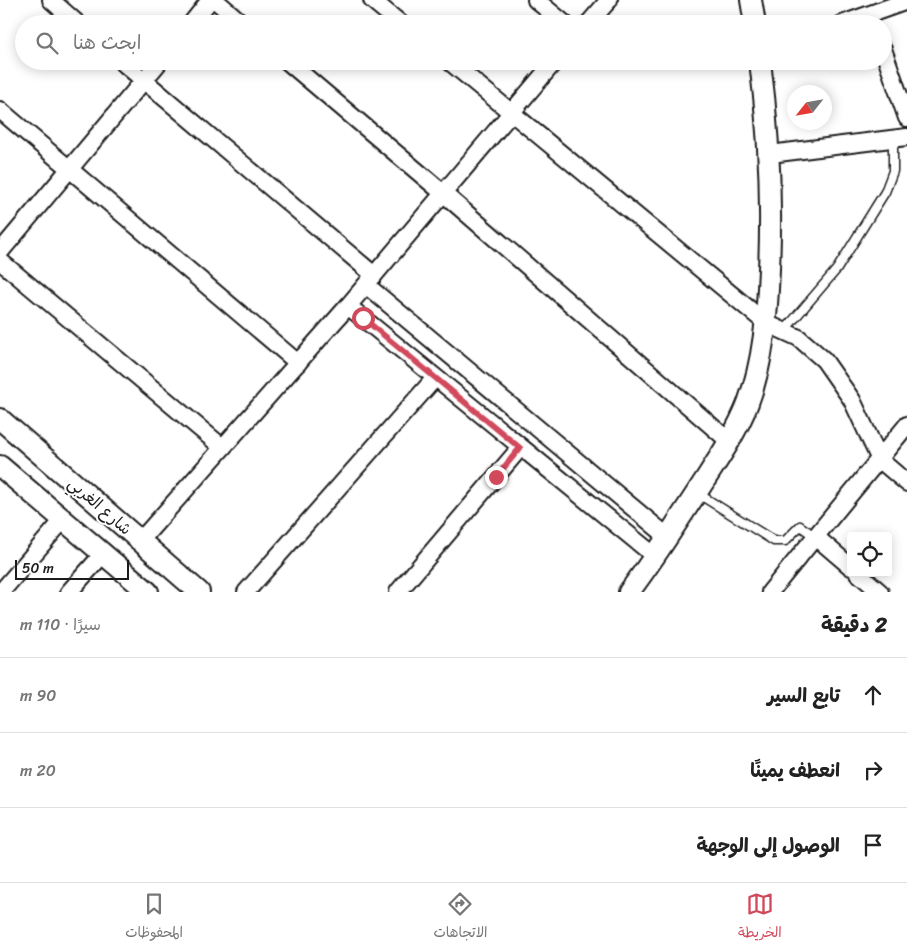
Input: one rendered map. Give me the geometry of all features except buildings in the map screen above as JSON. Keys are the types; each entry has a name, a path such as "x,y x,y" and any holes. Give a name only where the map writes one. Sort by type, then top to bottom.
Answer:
{"street":[{"path":"198,15 210,0"},
{"path":"214,0 232,15"},
{"path":"372,0 390,15"},
{"path":"596,15 609,0"},
{"path":"751,0 754,15"},
{"path":"871,13 907,1"},
{"path":"62,3 71,15"},
{"path":"545,4 556,15"},
{"path":"131,70 370,280 668,537"},
{"path":"0,252 153,70"},
{"path":"298,70 443,193 730,442"},
{"path":"459,70 775,327 799,338 824,360 852,400 880,460 907,483"},
{"path":"140,541 348,306 547,70"},
{"path":"628,592 656,556 730,442 775,327 770,237 770,154 761,70"},
{"path":"890,70 907,118"},
{"path":"0,110 298,363"},
{"path":"770,154 900,138"},
{"path":"0,260 222,447"},
{"path":"348,306 520,448 656,556"},
{"path":"246,592 435,378"},
{"name":"شارع الغربي","path":"0,419 200,592"},
{"path":"770,592 907,425"},
{"path":"398,592 520,448"},
{"name":"شارع الغربي","path":"0,466 148,592"},
{"path":"1,592 64,520"},
{"path":"816,537 847,564"},
{"path":"70,592 103,554"},
{"path":"863,577 880,592"}],"lane":[{"path":"775,327 837,269 884,192 893,171 900,138"},
{"path":"696,493 774,541 785,541 800,526 816,537"}],"route":[{"path":"363,318 520,448 496,477"}]}
